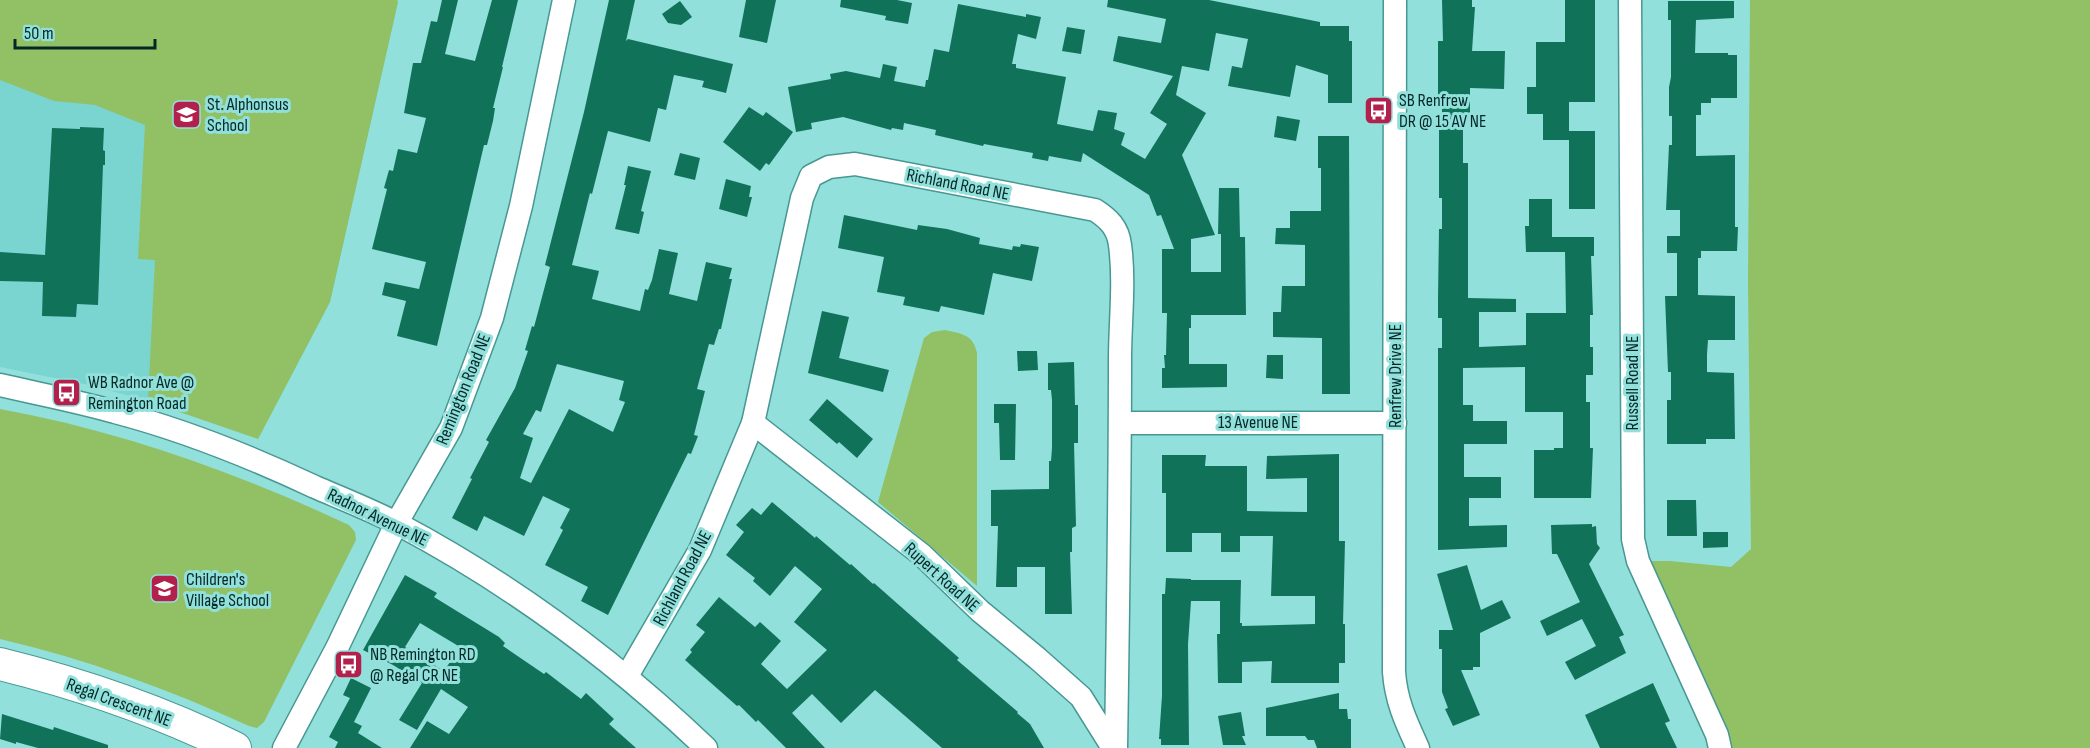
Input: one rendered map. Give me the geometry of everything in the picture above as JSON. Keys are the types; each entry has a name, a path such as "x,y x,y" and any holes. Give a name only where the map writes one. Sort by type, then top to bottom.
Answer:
{"street":[{"name":"Remington Road NE","path":"284,748 337,648 396,524 451,428 492,318 521,206 564,0"},
{"name":"Renfrew Drive NE","path":"1395,0 1394,672 1395,694 1418,748"},
{"name":"Russell Road NE","path":"1630,0 1633,539 1638,561 1717,735 1720,748"},
{"name":"Richland Road NE","path":"627,676 700,550 753,423 802,198 811,176 829,167 855,164 1095,210 1106,217 1116,228 1120,244 1121,423 1115,748"},
{"name":"Radnor Avenue NE","path":"0,386 115,412 164,426 266,464 396,524 512,592 627,676 706,748"},
{"name":"Rupert Road NE","path":"753,423 922,555 980,611 1081,697 1115,748"},
{"name":"13 Avenue NE","path":"1121,423 1395,423"},
{"name":"Regal Crescent NE","path":"0,664 70,683 141,707 235,748"}],"shaded area":[{"name":"St. Alphonsus School","path":"0,0 397,0 330,302 258,439 148,401 89,385 0,367"}],"green space":[{"name":"St. Alphonsus School","path":"0,0 397,0 330,302 258,439 148,401 155,260 138,259 145,125 95,105 54,101 0,80"},
{"path":"1750,0 2090,0 2090,748 1720,748 1638,561 1670,561 1731,567 1751,549 1748,284"},
{"path":"945,330 970,338 977,353 977,586 878,502 924,338 932,332"},
{"name":"Children's Village School","path":"0,409 90,429 222,471 349,525 355,532 356,540 264,722 257,728 126,676 0,639"}],"building":[{"path":"442,0 458,0 445,54 475,61 492,0 518,0 493,108 495,108 493,121 487,145 484,145 437,346 397,336 406,301 382,295 385,282 419,289 426,262 372,249 387,189 384,188 389,170 393,171 398,149 417,153 426,118 404,113 413,63 421,63 431,21 437,22"},
{"path":"609,0 635,0 626,41 628,39 733,64 726,93 702,87 704,81 674,75 666,110 658,108 650,142 608,131 572,265 599,271 592,299 640,311 645,289 648,290 652,280 659,249 678,253 669,294 697,301 706,262 732,268 729,279 732,279 721,329 719,329 714,345 709,344 697,389 705,391 694,435 698,436 691,454 688,453 608,615 581,601 588,587 545,565 563,530 560,528 570,509 543,496 524,536 484,516 477,531 452,518 489,442 486,440 515,388 528,351 525,350 532,326 534,327 550,267 545,265 584,112","holes":["557,364 624,381 619,400 625,402 613,432 569,409 531,483 520,478 533,438 523,434 536,410 541,412"]},
{"path":"746,0 776,0 767,43 739,37"},
{"path":"841,0 897,0 912,3 908,24 885,20 886,16 840,7"},
{"path":"1108,0 1209,0 1320,22 1320,26 1349,26 1349,41 1352,41 1352,103 1328,103 1328,75 1296,65 1290,97 1228,86 1232,66 1242,68 1248,39 1216,33 1209,71 1182,66 1176,95 1206,113 1182,155 1215,235 1191,239 1191,272 1221,272 1221,234 1218,234 1219,188 1239,188 1240,237 1245,237 1246,315 1191,315 1191,328 1189,328 1189,364 1227,364 1227,387 1162,388 1167,313 1162,313 1162,249 1174,249 1161,215 1157,216 1149,195 1083,153 1081,162 1049,156 1048,161 1032,158 1033,153 984,144 983,146 935,135 936,130 904,123 903,130 892,128 891,130 843,117 811,123 812,129 796,132 788,87 831,79 830,74 846,71 880,78 883,64 897,67 894,81 925,87 934,49 949,52 958,4 1026,17 1026,14 1041,17 1036,39 1018,34 1012,64 1016,64 1016,68 1066,77 1057,124 1093,131 1098,110 1117,113 1114,129 1125,133 1121,145 1145,159 1167,124 1150,113 1173,76 1113,61 1118,36 1161,43 1166,19 1107,7"},
{"path":"1442,0 1472,0 1472,7 1475,7 1472,51 1505,51 1504,89 1470,88 1470,117 1463,117 1463,163 1468,163 1468,298 1516,299 1516,312 1479,312 1479,347 1526,345 1526,313 1566,313 1565,252 1526,252 1525,226 1529,226 1529,199 1552,199 1552,237 1594,237 1594,256 1591,256 1593,315 1590,315 1593,375 1586,375 1586,402 1590,402 1590,448 1593,448 1591,498 1534,498 1534,450 1563,448 1563,412 1525,412 1525,367 1463,368 1463,405 1473,405 1473,421 1507,421 1507,444 1464,444 1464,477 1501,477 1501,498 1469,498 1469,526 1507,525 1507,547 1438,550 1438,348 1442,348 1442,318 1438,318 1439,229 1442,229 1442,198 1439,198 1439,128 1442,128 1442,99 1438,99 1438,41 1443,41"},
{"path":"1565,0 1595,0 1595,102 1569,102 1569,140 1543,140 1543,114 1527,114 1527,87 1536,87 1536,42 1565,42"},
{"path":"680,1 692,17 681,25 668,23 662,14"},
{"path":"1668,1 1734,1 1734,18 1696,20 1695,53 1737,55 1737,98 1711,98 1711,103 1701,103 1701,115 1696,115 1696,156 1735,155 1735,227 1738,227 1737,251 1701,251 1701,258 1698,258 1698,295 1735,296 1735,340 1708,340 1707,372 1734,373 1735,439 1706,439 1706,444 1667,444 1667,400 1671,400 1671,372 1668,372 1665,296 1677,296 1677,253 1667,253 1667,236 1680,236 1680,210 1666,210 1669,145 1672,145 1672,116 1669,116 1671,20 1668,20"},
{"path":"1067,27 1085,30 1081,54 1062,51"},
{"path":"749,107 763,116 766,112 793,132 769,165 766,163 760,171 723,142"},
{"path":"1277,116 1300,120 1296,141 1274,137"},
{"path":"80,127 104,128 105,165 103,165 98,305 77,304 76,317 42,316 43,282 0,281 0,252 45,255 52,128 80,129"},
{"path":"1569,131 1595,131 1595,209 1569,209"},
{"path":"1318,136 1349,136 1350,394 1322,394 1322,338 1273,337 1273,312 1281,312 1282,286 1305,286 1305,245 1275,244 1276,228 1290,228 1290,211 1321,211"},
{"path":"680,153 700,158 695,180 674,175"},
{"path":"628,166 651,171 641,211 644,212 639,234 615,229 626,185 624,185"},
{"path":"726,179 751,186 749,197 752,197 747,217 719,209"},
{"path":"844,215 917,230 918,225 947,229 980,238 979,244 1012,250 1013,246 1020,247 1021,244 1039,247 1032,281 993,273 984,315 941,306 939,312 903,305 905,297 877,292 884,257 838,248"},
{"path":"822,311 849,317 839,358 889,370 883,392 808,373"},
{"path":"1017,351 1037,351 1038,370 1018,371"},
{"path":"1267,355 1283,355 1283,379 1266,378"},
{"path":"1074,362 1075,405 1078,405 1078,443 1074,443 1076,526 1072,528 1072,552 1070,552 1072,614 1045,614 1045,567 1017,567 1017,587 996,587 998,526 991,526 991,490 1049,489 1052,400 1051,390 1048,390 1048,363"},
{"path":"827,399 873,439 857,458 809,420"},
{"path":"994,404 1016,404 1015,460 1000,460 999,423 994,423"},
{"path":"1339,454 1339,541 1345,541 1343,624 1345,624 1345,663 1339,663 1339,683 1271,683 1272,661 1242,662 1242,683 1218,683 1217,634 1220,634 1220,601 1191,601 1188,644 1189,745 1161,745 1161,739 1159,739 1162,696 1162,594 1165,594 1166,578 1241,580 1240,623 1242,626 1315,624 1315,596 1271,596 1273,536 1240,536 1240,552 1221,552 1221,533 1192,533 1192,552 1166,552 1166,493 1162,493 1162,455 1206,455 1205,466 1247,466 1247,511 1307,512 1307,478 1266,479 1267,456"},
{"path":"1667,500 1696,500 1697,536 1667,536"},
{"path":"772,502 874,583 959,658 957,660 1030,724 1044,748 942,748 875,690 841,723 812,694 792,713 825,748 786,748 758,720 756,722 685,660 705,632 696,625 719,597 755,627 760,622 781,641 761,664 787,689 827,650 794,622 822,589 795,566 770,596 753,581 755,578 726,555 744,532 736,525 752,508 761,515"},
{"path":"1592,524 1592,527 1596,526 1597,544 1600,548 1589,564 1624,635 1619,637 1626,653 1575,680 1565,662 1596,646 1582,619 1547,636 1540,621 1580,602 1557,554 1552,554 1551,525"},
{"path":"1703,532 1728,532 1728,547 1703,548"},
{"path":"1467,565 1481,610 1502,600 1511,618 1480,633 1480,667 1473,667 1473,670 1461,670 1480,715 1453,726 1445,709 1448,708 1442,692 1442,649 1439,649 1439,630 1453,630 1437,574"},
{"path":"405,575 437,593 434,597 499,637 505,643 503,646 544,674 546,672 581,699 586,693 614,719 609,724 636,748 410,748 427,721 449,734 468,707 441,689 417,730 399,720 422,683 363,650","holes":["420,623 460,647 444,671 405,647"]},
{"path":"351,678 371,688 354,722 362,726 358,733 382,748 335,748 338,742 329,737 350,698 343,695"},
{"path":"1653,683 1670,721 1665,723 1677,748 1600,748 1585,715"},
{"path":"1339,693 1339,709 1347,709 1348,719 1351,719 1351,748 1317,748 1314,740 1308,740 1305,736 1266,736 1266,708"},
{"path":"1241,712 1245,736 1242,736 1246,745 1223,745 1218,716"},
{"path":"2,714 53,730 54,727 108,745 108,748 38,748 0,739"}],"place":[{"name":"SB Renfrew DR @ 15 AV NE","path":"1378,110"},
{"name":"St. Alphonsus School","path":"186,114"},
{"name":"WB Radnor Ave @ Remington Road","path":"67,392"},
{"name":"Children's Village School","path":"165,589"},
{"name":"NB Remington RD @ Regal CR NE","path":"349,664"}]}
